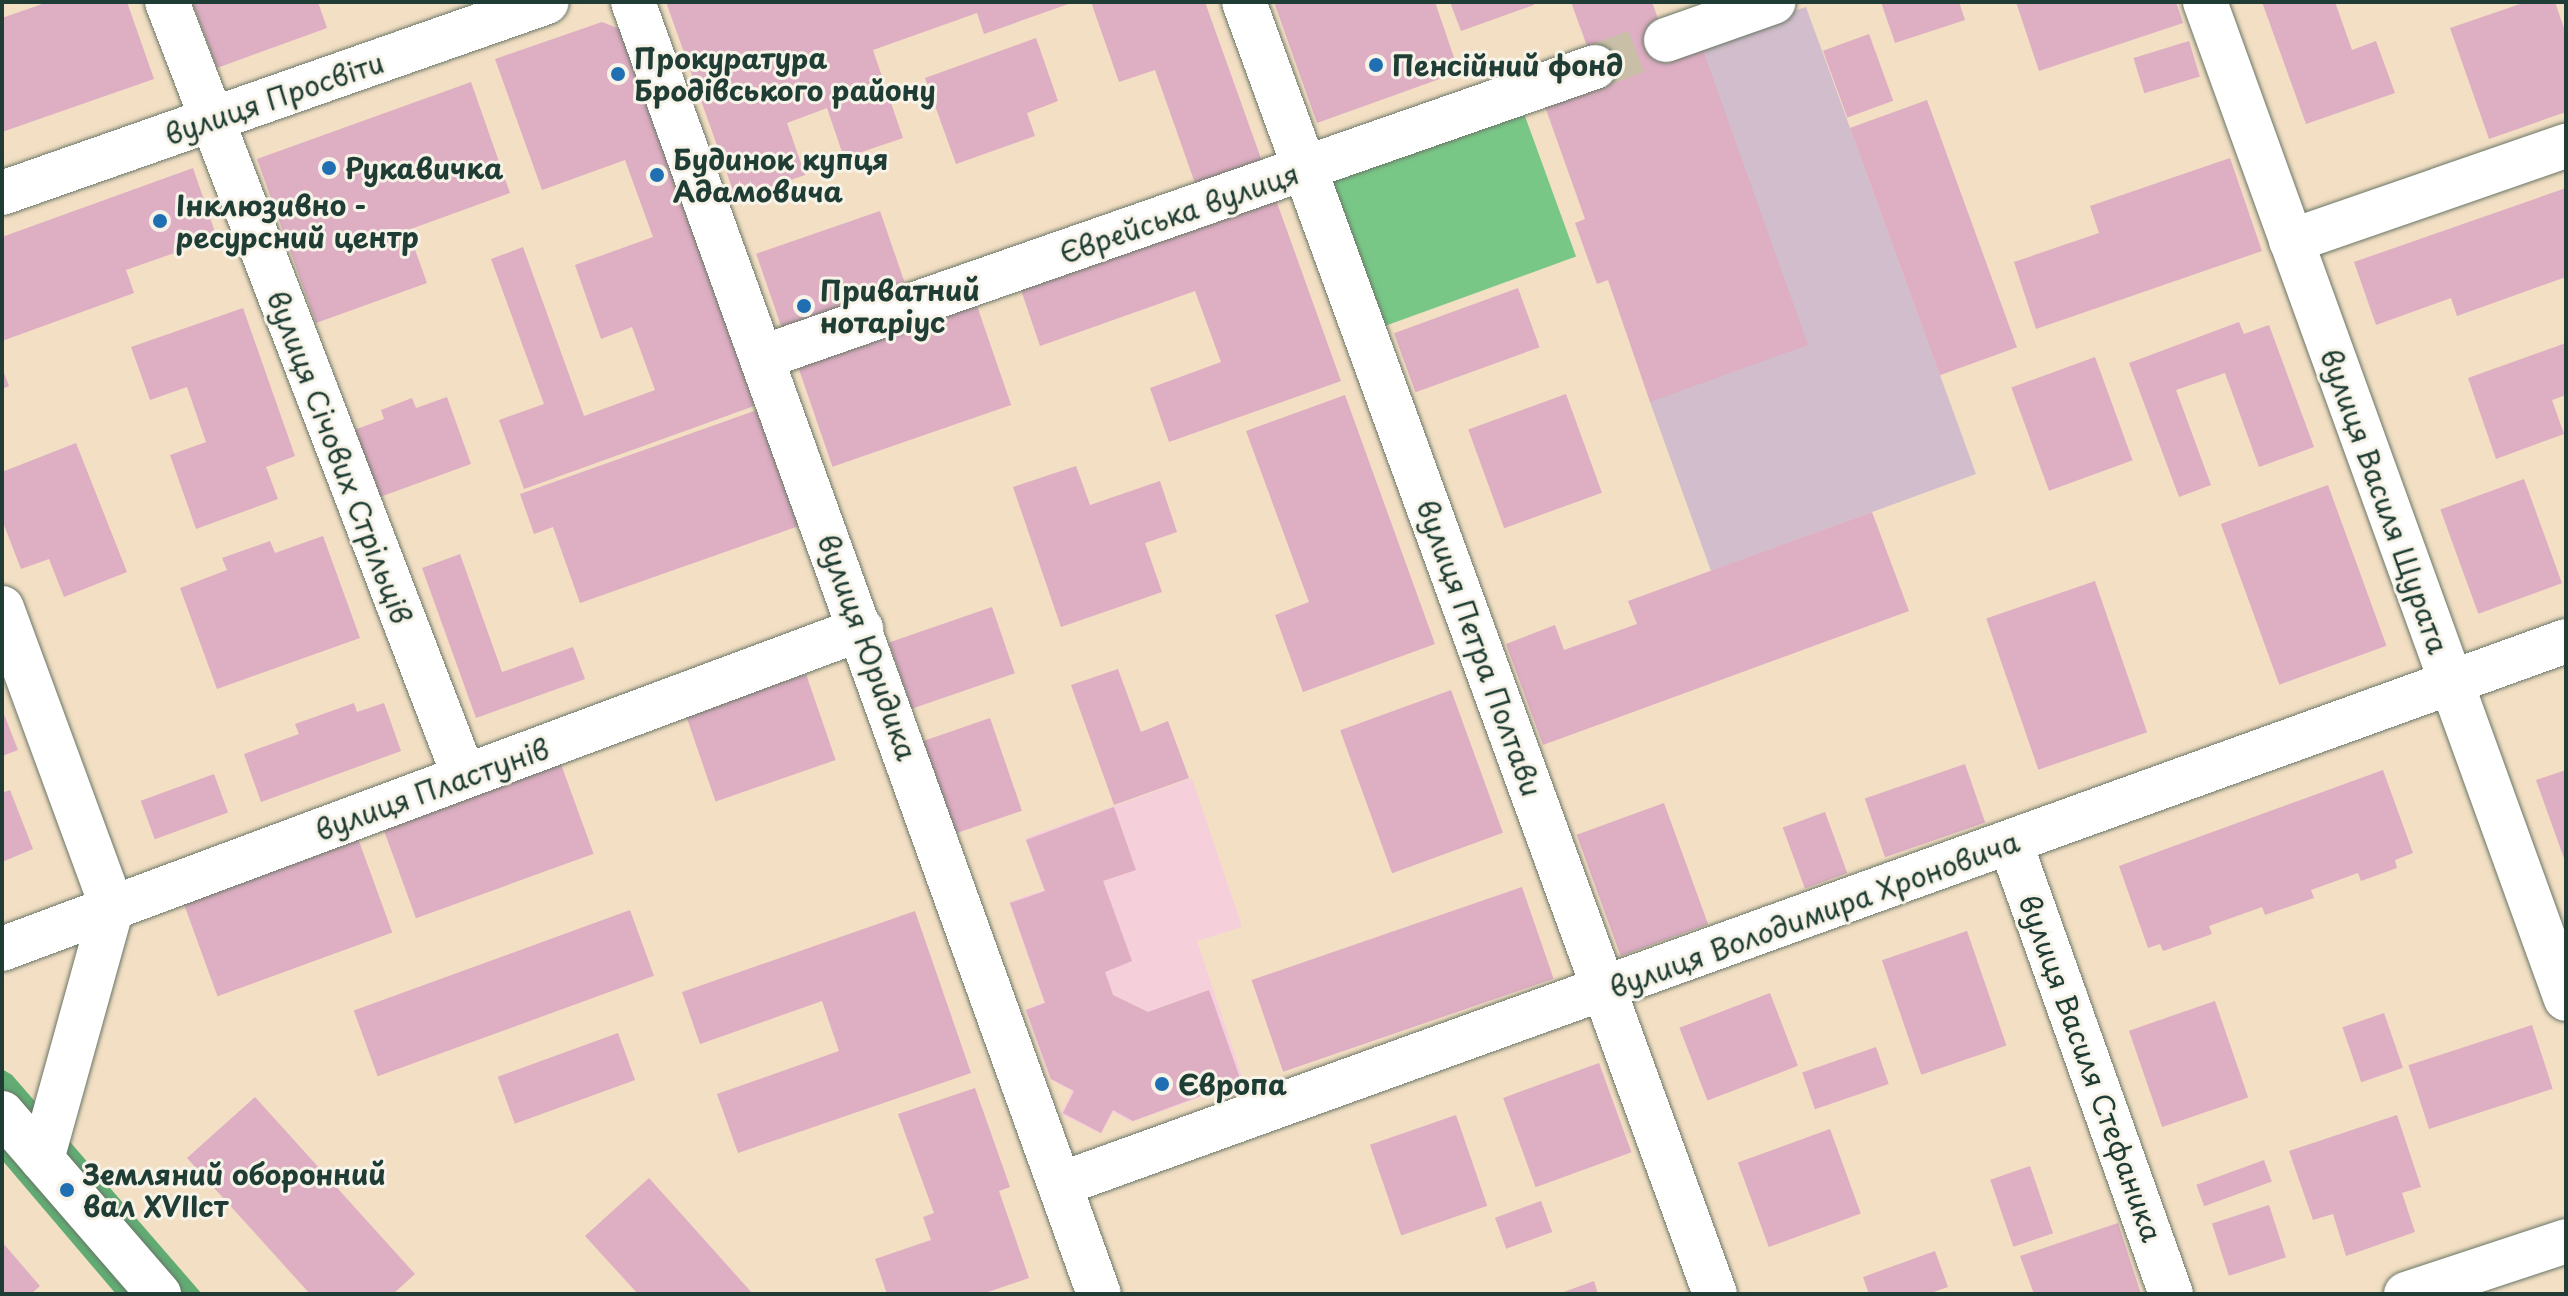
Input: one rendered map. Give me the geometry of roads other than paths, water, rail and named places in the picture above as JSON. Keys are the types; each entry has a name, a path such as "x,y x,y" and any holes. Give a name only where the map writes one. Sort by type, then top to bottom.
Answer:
{"street":[{"name":"вулиця Січових Стрільців","path":"167,2 209,120 464,776"},
{"name":"вулиця Просвіти","path":"2,193 547,2"},
{"name":"вулиця Юридика","path":"633,2 1099,1294"},
{"name":"вулиця Петра Полтави","path":"1244,2 1715,1294"},
{"path":"1685,23 1774,2"},
{"name":"вулиця Василя Щурата","path":"2205,2 2566,999"},
{"name":"Єврейська вулиця","path":"763,357 1595,67"},
{"path":"2291,241 2566,146"},
{"path":"2,608 112,907 42,1159"},
{"name":"вулиця Пластунів","path":"2,949 861,629"},
{"name":"вулиця Володимира Хроновича","path":"1061,1184 1606,991 2566,641"},
{"name":"вулиця Василя Стефаника","path":"2010,842 2171,1294"},
{"path":"2,1113 159,1294"},
{"path":"2406,1294 2566,1241"}],"tunnel":[{"path":"1595,67 1666,40"}],"place":[{"name":"Пенсійний фонд","path":"1376,65"},
{"name":"Прокуратура Бродівського району","path":"618,74"},
{"name":"Рукавичка","path":"329,168"},
{"name":"Будинок купця Адамовича","path":"657,175"},
{"name":"Інклюзивно - ресурсний центр","path":"160,221"},
{"name":"Приватний нотаріус","path":"804,306"},
{"name":"Європа","path":"1162,1084"},
{"name":"Земляний оборонний вал XVIIст","path":"67,1190"}]}
